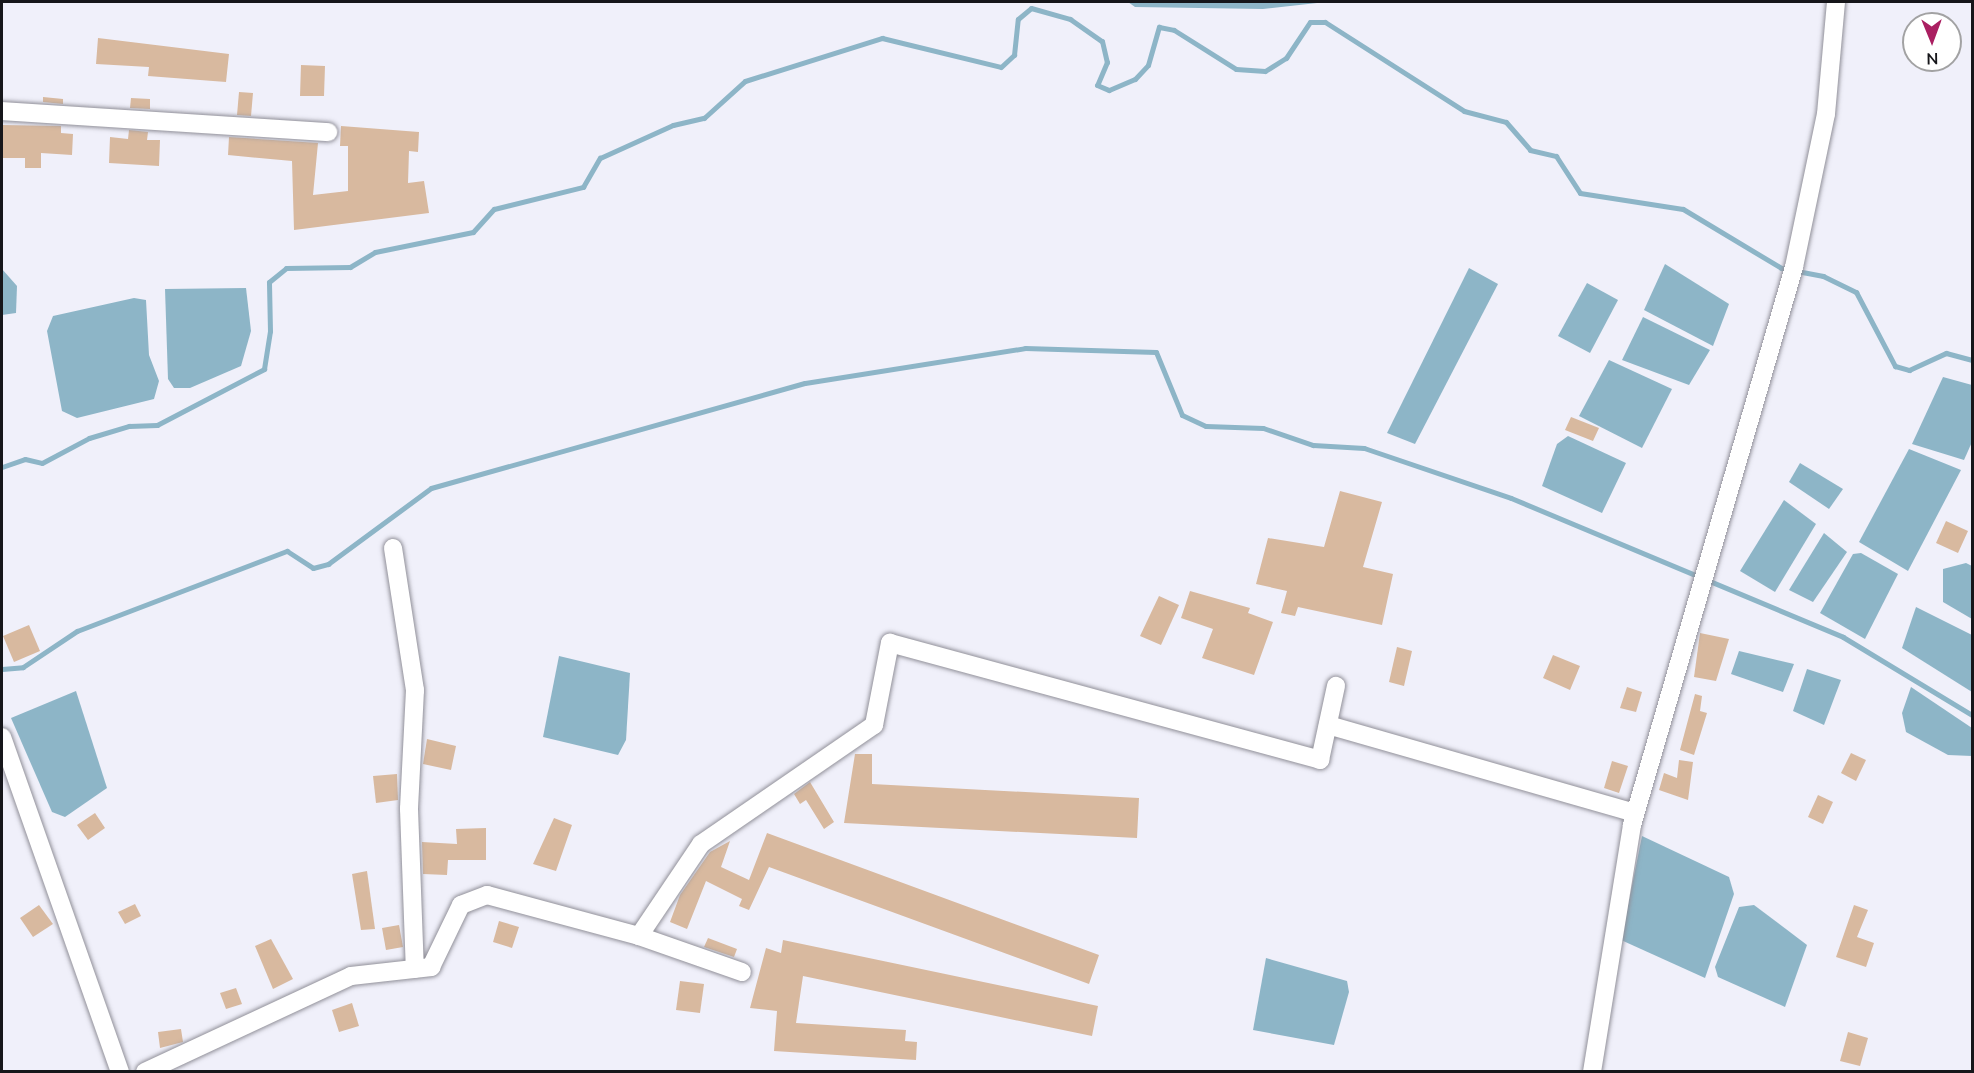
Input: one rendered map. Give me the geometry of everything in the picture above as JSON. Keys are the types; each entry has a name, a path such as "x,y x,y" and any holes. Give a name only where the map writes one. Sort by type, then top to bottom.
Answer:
{"street":[{"path":"1592,1071 1635,813 1791,273 1826,114 1836,2"},
{"path":"2,111 328,132"},
{"path":"393,548 415,690 409,808 416,969"},
{"path":"639,936 701,844 874,725 890,643 1320,760 1336,686"},
{"path":"1328,726 1635,813"},
{"path":"2,737 120,1071"},
{"path":"145,1071 351,976 431,967 461,905 487,895 639,936 742,972"}],"water":[{"path":"1128,2 1326,2 1263,9 1135,7"},
{"path":"1665,264 1729,304 1713,346 1644,310"},
{"path":"1469,268 1498,284 1415,444 1387,433"},
{"path":"2,269 17,286 16,313 2,315"},
{"path":"1587,283 1618,300 1590,353 1558,336"},
{"path":"246,288 251,331 241,366 190,388 174,388 168,379 165,289"},
{"path":"134,298 146,300 149,355 159,381 154,399 77,418 62,411 47,331 53,316"},
{"path":"1643,317 1710,350 1689,385 1622,360"},
{"path":"1609,360 1672,389 1642,448 1579,416"},
{"path":"1943,377 1972,385 1972,442 1964,460 1912,444"},
{"path":"1568,436 1626,463 1602,513 1542,486 1557,444"},
{"path":"1909,449 1961,470 1908,571 1859,542"},
{"path":"1800,463 1843,489 1829,509 1789,482"},
{"path":"1784,500 1816,524 1775,592 1740,571"},
{"path":"1824,533 1847,552 1813,602 1789,590"},
{"path":"1861,553 1898,574 1865,639 1820,613 1853,554"},
{"path":"1966,563 1972,566 1972,619 1943,602 1943,569"},
{"path":"1916,607 1972,635 1972,692 1902,648"},
{"path":"1739,651 1794,664 1783,692 1731,674"},
{"path":"559,656 630,673 626,740 618,755 543,737"},
{"path":"1807,669 1841,680 1824,725 1793,711"},
{"path":"1911,687 1972,728 1972,756 1948,755 1906,732 1902,713"},
{"path":"76,691 107,788 65,817 52,812 11,718"},
{"path":"1642,836 1729,877 1734,894 1705,978 1621,940"},
{"path":"1754,905 1807,945 1785,1007 1718,977 1715,967 1739,907"},
{"path":"1266,958 1347,981 1349,992 1334,1045 1253,1030"}],"building":[{"path":"98,38 229,54 226,82 148,76 149,67 96,64"},
{"path":"301,65 325,66 324,96 300,96"},
{"path":"239,92 253,93 251,116 237,115"},
{"path":"43,97 63,99 63,104 43,102"},
{"path":"131,98 150,99 150,109 130,108"},
{"path":"2,125 61,126 61,133 73,134 72,155 41,153 41,168 25,168 25,158 2,158"},
{"path":"341,126 419,132 418,152 409,151 408,183 424,181 429,213 294,230 292,161 228,155 229,137 318,143 313,195 348,191 348,146 340,146"},
{"path":"129,130 148,132 147,140 160,140 159,166 109,163 110,137 128,139"},
{"path":"1571,417 1599,428 1593,441 1565,430"},
{"path":"1340,491 1382,502 1363,567 1393,574 1382,625 1298,607 1295,616 1281,613 1287,591 1256,584 1268,538 1324,547"},
{"path":"1946,521 1968,531 1958,553 1936,543"},
{"path":"1190,591 1250,608 1248,613 1273,622 1254,675 1202,658 1213,629 1181,618"},
{"path":"1159,596 1179,605 1161,645 1140,636"},
{"path":"29,625 40,651 14,662 3,636"},
{"path":"1700,633 1729,639 1716,681 1694,677"},
{"path":"1397,647 1412,651 1404,686 1389,682"},
{"path":"1553,655 1580,666 1570,690 1543,678"},
{"path":"1627,687 1642,692 1636,712 1620,708"},
{"path":"1695,694 1702,696 1700,711 1707,713 1694,755 1680,750"},
{"path":"427,739 456,746 451,770 423,764"},
{"path":"1851,753 1866,760 1856,781 1841,773"},
{"path":"855,754 872,754 872,784 1139,798 1137,838 844,823"},
{"path":"1679,760 1693,762 1688,800 1659,790 1664,773 1677,778"},
{"path":"1612,761 1628,766 1619,793 1604,788"},
{"path":"397,774 398,800 376,803 373,776"},
{"path":"810,782 834,822 824,829 806,800 800,804 794,794"},
{"path":"1818,795 1833,802 1823,824 1808,817"},
{"path":"95,813 105,828 88,840 77,825"},
{"path":"554,818 572,825 556,871 533,864"},
{"path":"486,828 486,860 448,860 447,875 423,874 422,842 457,844 456,829"},
{"path":"767,833 1099,955 1089,984 769,867 749,910 739,906 742,899 706,881 687,929 670,922 680,895 710,852 730,841 721,867 749,880"},
{"path":"367,871 375,929 361,930 352,874"},
{"path":"135,904 141,916 125,924 118,912"},
{"path":"39,905 53,924 33,937 20,918"},
{"path":"1854,905 1868,910 1857,937 1874,943 1866,967 1836,957"},
{"path":"499,921 519,927 512,948 493,942"},
{"path":"399,925 403,947 386,950 382,928"},
{"path":"708,938 737,949 734,957 704,947"},
{"path":"271,939 293,979 273,989 255,946"},
{"path":"783,940 1098,1006 1092,1036 803,976 796,1023 906,1030 905,1041 917,1042 916,1060 774,1051 777,1011 750,1008 766,948 781,953"},
{"path":"680,981 704,984 700,1013 676,1010"},
{"path":"236,988 242,1004 226,1009 220,993"},
{"path":"352,1003 359,1026 339,1032 332,1010"},
{"path":"181,1029 183,1042 160,1048 158,1032"},
{"path":"1848,1032 1868,1038 1860,1066 1840,1061"}],"waterway":[{"path":"2,467 25,459 42,463 89,438 129,426 157,425 264,369 270,331 269,282 286,268 350,267 375,252 473,232 494,209 583,187 600,158 673,125 704,118 745,81 882,38 1001,67 1014,55 1018,19 1031,8 1070,19 1102,41 1107,62 1097,85 1109,90 1135,79 1148,65 1159,27 1174,30 1236,69 1265,71 1286,58 1310,22 1325,22 1464,111 1506,122 1530,150 1556,156 1580,193 1683,209 1781,268 1823,276 1856,292 1895,366 1909,370 1946,353 1972,360"},
{"path":"2,669 23,667 77,631 287,551 313,568 328,564 431,488 805,383 1025,348 1156,352 1182,415 1206,426 1263,428 1313,445 1364,448 1511,498 1843,637 1972,715"}]}
